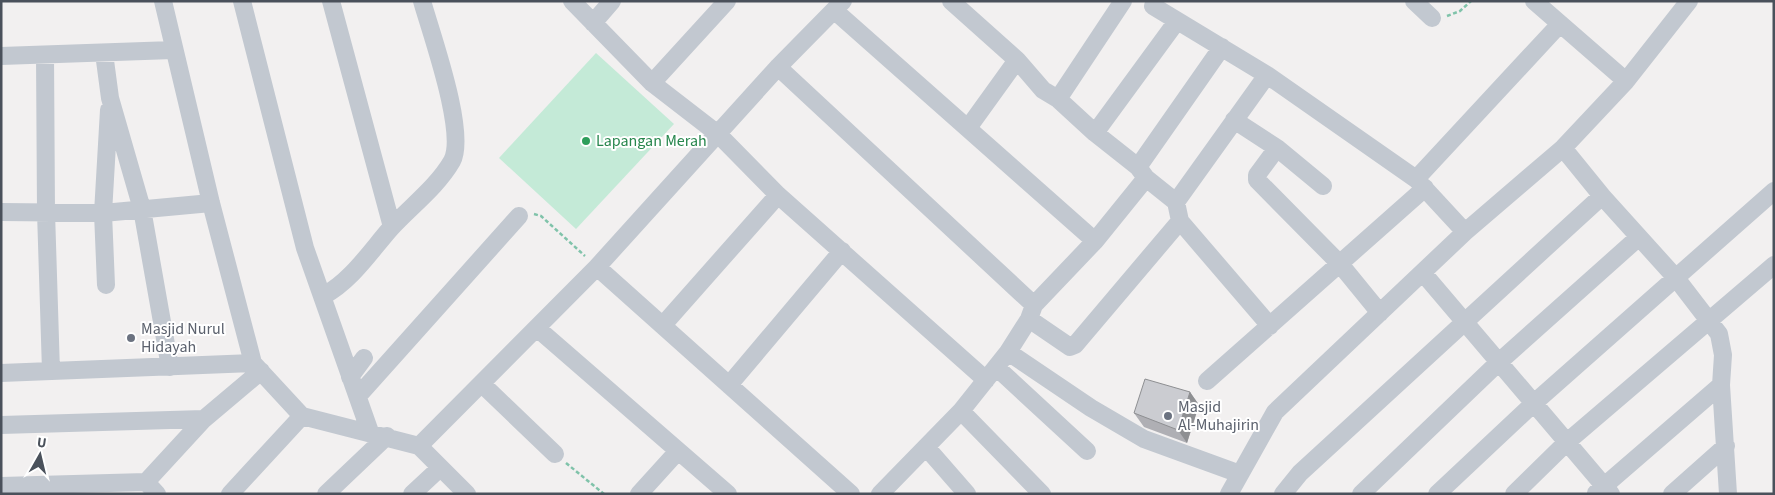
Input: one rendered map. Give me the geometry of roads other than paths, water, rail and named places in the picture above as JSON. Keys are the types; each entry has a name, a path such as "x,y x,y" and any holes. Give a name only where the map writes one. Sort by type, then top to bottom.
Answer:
{"street":[{"path":"163,1 173,50 211,203 257,367 302,416 379,434 420,446 467,494"},
{"path":"242,1 305,248 350,377 379,434"},
{"path":"331,1 392,227"},
{"path":"323,296 338,288 392,227 425,195 453,160 453,111 422,1"},
{"path":"572,1 652,83 718,134 778,195 842,251 1087,451"},
{"path":"593,23 612,1"},
{"path":"652,83 727,1"},
{"path":"951,1 1017,60 1043,90 1058,99 1176,202 1180,221 1270,326"},
{"path":"1058,99 1123,1"},
{"path":"1414,1 1432,18"},
{"path":"1534,1 1626,81"},
{"path":"1229,494 1275,412 1465,232 1563,148 1626,81 1689,1"},
{"path":"1151,3 1177,21 1267,75 1421,184 1465,232"},
{"path":"420,446 538,329 597,267 778,67 839,6 968,128 1094,241"},
{"path":"1095,133 1177,21"},
{"path":"1206,381 1340,264 1421,184 1560,25"},
{"path":"884,492 961,411 1008,352 1032,312 1094,241 1142,172 1222,48"},
{"path":"1,56 173,50"},
{"path":"104,53 110,98 142,209 170,367"},
{"path":"45,55 46,212 51,371"},
{"path":"968,128 1017,60"},
{"path":"778,67 1070,347 1075,345 1180,221"},
{"path":"1176,202 1267,75"},
{"path":"106,285 104,213 110,98"},
{"path":"1234,120 1277,148 1323,186"},
{"path":"1277,148 1257,175 1257,180 1340,264 1380,313"},
{"path":"1563,148 1602,196 1676,278 1719,334 1723,355 1720,385 1726,446 1728,494"},
{"path":"1437,494 1534,403 1774,191"},
{"path":"663,325 778,195"},
{"path":"1283,494 1300,473 1602,196"},
{"path":"1,212 104,213 211,203"},
{"path":"358,396 519,216"},
{"path":"1361,494 1499,362 1639,237"},
{"path":"729,385 842,251"},
{"path":"1514,494 1567,442 1774,265"},
{"path":"597,267 851,494"},
{"path":"1423,273 1567,442 1604,491 1720,385"},
{"path":"538,329 728,494"},
{"path":"1008,352 1091,408 1144,439 1240,474"},
{"path":"350,377 364,358"},
{"path":"1,373 170,367 257,367"},
{"path":"1,486 152,488 204,419 257,367"},
{"path":"482,384 555,454"},
{"path":"961,411 1042,494"},
{"path":"230,494 302,416"},
{"path":"1,425 204,419"},
{"path":"326,494 379,434"},
{"path":"1672,494 1726,446"},
{"path":"926,447 967,494"},
{"path":"639,494 678,450"},
{"path":"412,494 440,468"}],"place":[{"name":"Lapangan Merah","path":"586,141"},
{"name":"Masjid Nurul Hidayah","path":"131,338"},
{"name":"Masjid Al-Muhajirin","path":"1168,416"}]}
